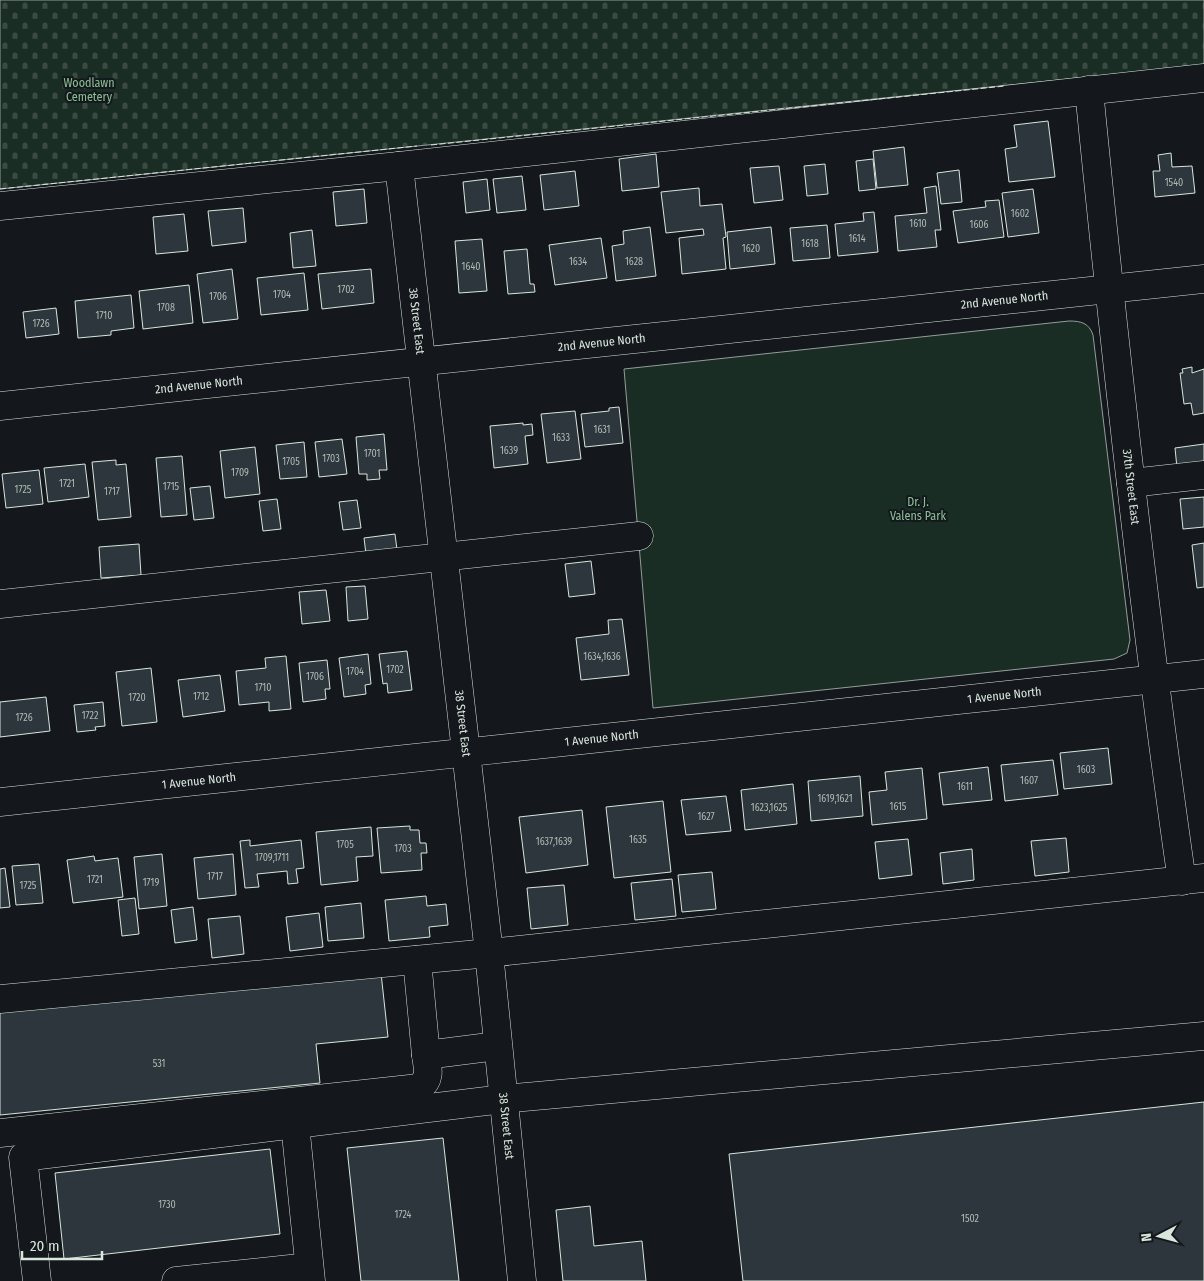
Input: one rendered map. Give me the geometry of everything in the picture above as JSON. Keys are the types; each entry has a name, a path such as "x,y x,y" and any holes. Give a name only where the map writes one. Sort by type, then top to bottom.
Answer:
{"street":[{"path":"0,206 399,166 1204,78"},
{"name":"37th Street East","path":"1089,90 1109,289 1153,680 1193,880"},
{"name":"38 Street East","path":"399,166 464,753 489,953 522,1281"},
{"name":"2nd Avenue North","path":"0,406 420,360 1204,279"},
{"path":"1131,483 1204,475"},
{"path":"0,604 639,536"},
{"name":"1 Avenue North","path":"0,802 1204,674"},
{"path":"0,999 489,953 1193,880"},
{"path":"0,1133 419,1088 426,1083 428,1076 417,960"},
{"path":"37,1281 12,1158 503,1099 1204,1036"},
{"path":"426,1055 497,1046"},
{"path":"176,1281 310,1274 295,1124"}],"green space":[{"name":"Woodlawn Cemetery","path":"0,0 1204,0 1204,65 0,189"},
{"name":"Dr. J. Valens Park","path":"1069,321 1084,324 1093,335 1130,640 1127,653 1114,659 653,708 624,369"}],"building":[{"path":"1048,121 1055,177 1009,182 1005,149 1017,147 1014,125"},
{"path":"904,147 908,185 877,188 873,151"},
{"path":"1171,153 1172,167 1192,166 1195,193 1155,197 1153,171 1160,171 1158,155"},
{"path":"656,154 659,187 622,191 619,159"},
{"path":"873,159 876,189 859,191 856,161"},
{"path":"825,164 828,194 807,196 804,166"},
{"path":"779,166 783,200 754,203 750,168"},
{"path":"959,170 962,202 941,204 937,173"},
{"path":"575,171 579,206 544,210 540,175"},
{"path":"522,176 526,210 497,213 493,179"},
{"path":"487,179 490,210 466,213 463,182"},
{"path":"936,186 941,230 935,230 937,247 898,251 895,216 927,213 924,188"},
{"path":"699,188 700,206 722,204 726,237 723,238 726,269 682,274 679,238 704,235 703,229 666,233 661,192"},
{"path":"364,189 367,223 336,226 333,192"},
{"path":"1033,189 1039,233 1008,237 1002,193"},
{"path":"999,200 1004,237 958,243 953,211 986,207 985,201"},
{"path":"243,208 246,242 212,246 208,211"},
{"path":"874,212 878,252 838,256 835,224 864,221 863,213"},
{"path":"184,214 188,251 156,254 153,217"},
{"path":"827,225 830,258 793,261 790,228"},
{"path":"650,227 656,276 616,281 612,246 624,244 623,231"},
{"path":"771,227 775,264 730,269 727,232"},
{"path":"312,230 316,266 293,268 290,233"},
{"path":"601,238 607,278 555,285 549,245"},
{"path":"482,239 487,291 459,293 455,241"},
{"path":"527,249 530,284 534,284 535,292 508,294 504,251"},
{"path":"232,269 238,319 203,323 197,274"},
{"path":"371,269 374,303 322,309 318,274"},
{"path":"304,273 308,310 261,315 257,278"},
{"path":"189,285 193,323 143,329 139,291"},
{"path":"131,295 134,328 111,331 111,335 78,338 75,301"},
{"path":"56,308 59,334 26,338 23,312"},
{"path":"1192,367 1192,373 1204,369 1204,413 1193,415 1191,403 1184,404 1180,373 1183,373 1182,369"},
{"path":"619,407 623,443 585,447 581,414 609,411 609,408"},
{"path":"575,411 581,459 547,463 541,414"},
{"path":"523,423 523,425 532,424 533,435 525,436 528,464 494,468 490,426"},
{"path":"384,434 387,470 379,470 380,479 367,480 367,474 359,474 356,437"},
{"path":"342,439 347,474 319,477 315,442"},
{"path":"304,442 307,477 280,479 276,445"},
{"path":"1204,444 1204,464 1177,468 1175,448"},
{"path":"255,447 260,494 225,498 220,451"},
{"path":"182,456 187,515 161,517 156,458"},
{"path":"116,460 116,465 126,464 131,517 98,520 92,462"},
{"path":"85,464 89,497 48,502 44,468"},
{"path":"39,470 43,504 6,508 2,474"},
{"path":"210,486 214,518 194,520 190,488"},
{"path":"1204,497 1204,527 1183,529 1180,499"},
{"path":"277,499 281,529 263,531 259,501"},
{"path":"357,500 361,528 343,530 339,502"},
{"path":"395,534 397,550 366,554 364,538"},
{"path":"1204,543 1204,587 1197,588 1192,545"},
{"path":"139,544 141,575 101,578 99,547"},
{"path":"591,561 595,594 569,597 565,564"},
{"path":"365,586 368,619 348,621 346,587"},
{"path":"326,590 330,621 302,624 299,592"},
{"path":"622,619 629,675 581,680 576,638 609,634 608,620"},
{"path":"407,651 412,690 388,693 387,683 383,684 379,654"},
{"path":"368,654 371,684 365,685 366,694 344,697 339,658"},
{"path":"286,656 291,709 269,711 269,702 239,705 236,671 266,668 265,658"},
{"path":"327,660 330,689 325,689 326,699 303,702 299,663"},
{"path":"151,668 157,722 122,726 116,672"},
{"path":"220,675 225,711 183,717 178,680"},
{"path":"46,697 50,731 0,737 0,702"},
{"path":"103,702 105,726 95,727 96,730 77,732 74,705"},
{"path":"1108,748 1112,784 1064,789 1060,753"},
{"path":"1053,760 1058,795 1005,801 1001,765"},
{"path":"988,767 992,800 943,805 939,773"},
{"path":"922,768 927,819 872,825 869,792 887,790 885,772"},
{"path":"860,776 863,816 811,821 808,781"},
{"path":"793,784 797,824 745,830 741,790"},
{"path":"726,796 731,831 686,835 681,800"},
{"path":"663,801 671,872 614,878 606,807"},
{"path":"582,810 588,865 526,873 519,817"},
{"path":"410,826 410,830 419,830 420,843 426,843 427,853 421,853 422,870 381,873 377,828"},
{"path":"371,827 373,856 356,857 358,881 321,885 316,832"},
{"path":"1066,838 1069,872 1035,876 1031,841"},
{"path":"908,839 912,875 879,879 875,842"},
{"path":"250,840 250,846 301,840 304,868 296,869 298,883 288,884 287,871 257,874 259,887 245,888 240,841"},
{"path":"972,849 974,880 943,884 940,853"},
{"path":"162,854 167,906 139,909 134,857"},
{"path":"233,854 236,895 198,899 194,858"},
{"path":"94,856 95,861 118,858 123,897 73,903 67,860"},
{"path":"39,864 43,903 16,905 12,866"},
{"path":"5,868 10,907 0,908 0,869"},
{"path":"712,872 716,909 682,912 678,875"},
{"path":"672,879 676,916 635,920 631,883"},
{"path":"564,885 568,925 531,929 527,888"},
{"path":"426,896 427,906 446,904 448,925 429,927 430,937 389,941 385,900"},
{"path":"135,898 139,934 122,936 118,900"},
{"path":"361,903 364,938 328,941 325,907"},
{"path":"193,907 197,940 175,943 171,910"},
{"path":"319,913 323,947 290,951 286,917"},
{"path":"240,916 244,954 212,958 208,919"},
{"path":"381,973 388,1037 316,1044 320,1083 0,1115 0,1011"},
{"path":"1204,1102 1204,1281 743,1281 729,1154"},
{"path":"443,1138 459,1281 361,1281 347,1148"},
{"path":"270,1149 280,1234 64,1259 55,1173"},
{"path":"590,1206 594,1246 642,1241 646,1281 563,1281 556,1210"}],"fence":[{"path":"431,145 1005,86"},
{"path":"0,189 417,146"}]}
